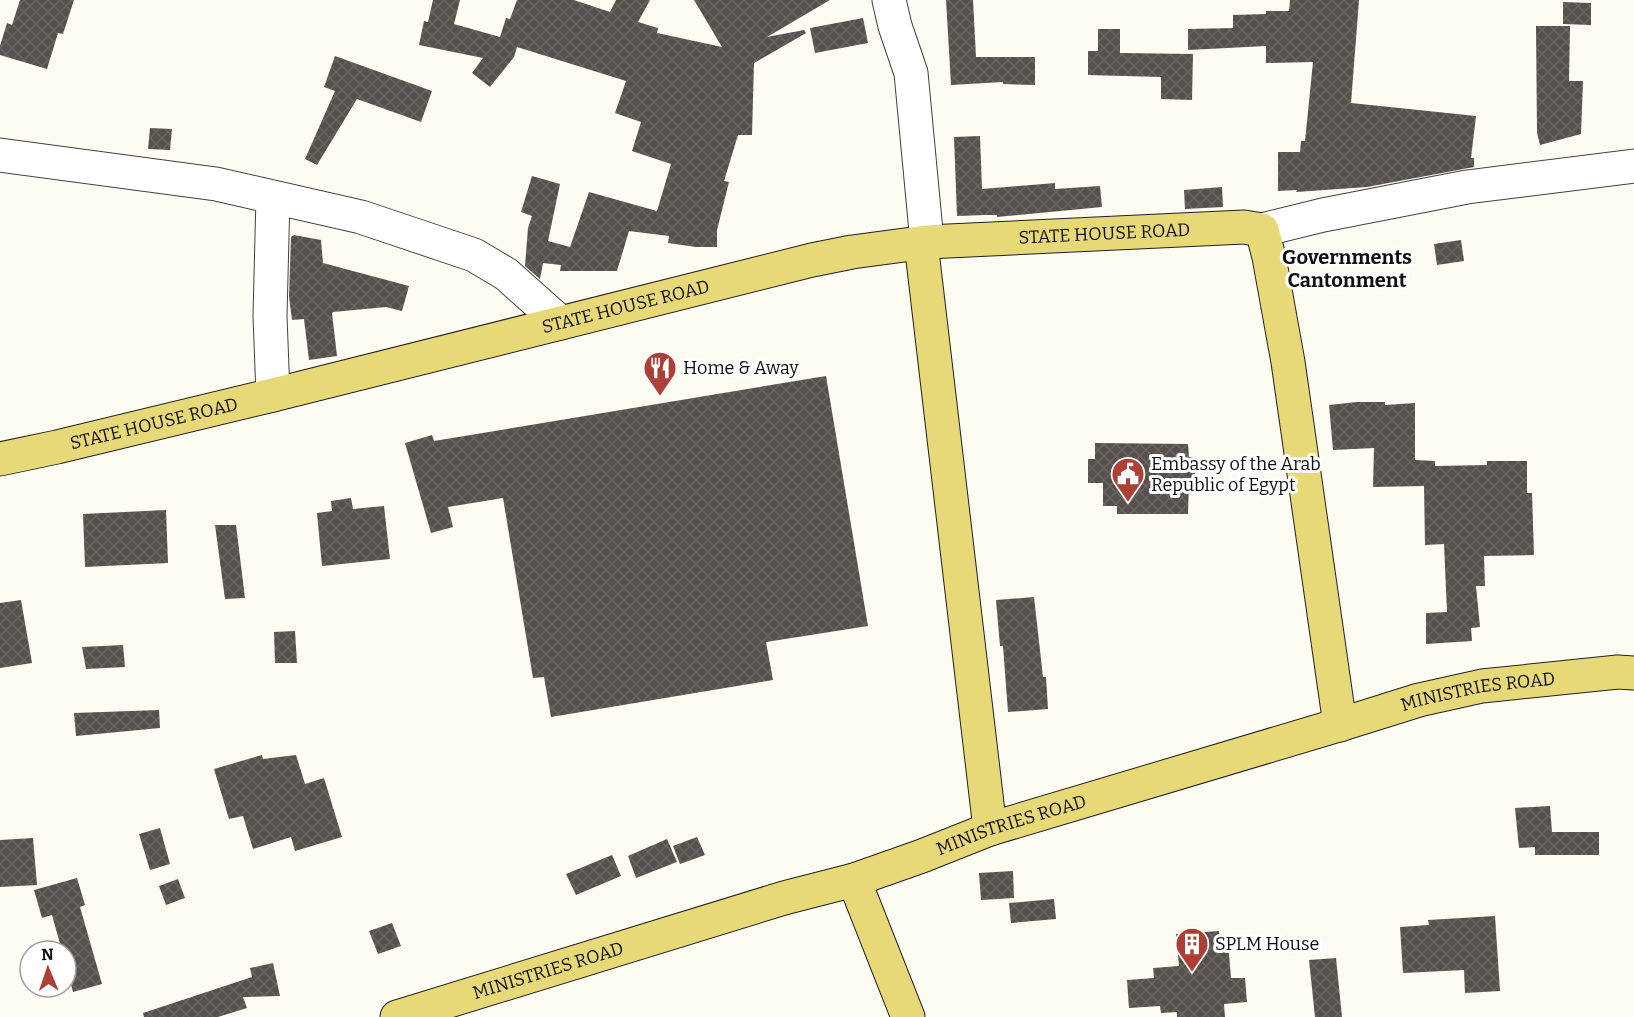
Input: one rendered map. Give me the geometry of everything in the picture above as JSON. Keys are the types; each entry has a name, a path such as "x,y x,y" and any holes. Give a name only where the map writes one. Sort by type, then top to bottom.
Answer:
{"main road":[{"name":"STATE HOUSE ROAD","path":"0,459 273,395 812,260 852,252 924,242 1244,227 1262,230"},
{"path":"1262,230 1288,362 1340,725"},
{"path":"924,242 990,828"},
{"name":"MINISTRIES ROAD","path":"398,1017 784,898 854,880 922,856 990,828 1419,700 1482,686 1618,672 1634,673"},
{"path":"854,880 908,1017"}],"street":[{"path":"889,0 911,73 924,242"},
{"path":"0,155 216,184 361,217 474,255 506,274 561,323"},
{"name":"STATE HOUSE ROAD","path":"1262,230 1323,215 1467,187 1634,166"},
{"path":"273,197 270,316 273,395"}],"building":[{"path":"20,0 74,0 63,34 58,33 47,69 0,55 0,46 7,23 12,25"},
{"path":"433,0 460,0 454,24 500,37 506,18 510,19 517,0 574,0 610,12 616,0 650,0 638,22 658,28 657,33 722,47 694,0 830,0 767,37 804,30 806,33 754,63 752,135 738,135 724,181 729,182 717,230 717,247 668,243 669,236 629,231 617,271 560,271 561,265 543,263 540,279 525,266 528,228 532,216 521,212 532,176 560,184 548,241 570,247 589,192 657,211 671,164 632,151 641,122 615,113 626,81 517,47 514,57 490,87 472,73 483,58 419,45 424,21 428,22"},
{"path":"946,0 973,0 976,57 1035,57 1035,85 1003,84 1003,82 951,85"},
{"path":"1290,0 1359,0 1351,103 1476,116 1471,158 1474,158 1474,167 1367,187 1296,192 1297,190 1278,191 1278,152 1300,152 1301,141 1305,141 1313,62 1266,63 1266,46 1188,50 1188,29 1233,28 1233,15 1289,11"},
{"path":"1563,2 1591,3 1591,25 1563,24"},
{"path":"863,18 868,43 815,53 810,28"},
{"path":"1536,26 1570,26 1569,81 1583,81 1581,134 1540,145 1537,133"},
{"path":"1098,29 1120,29 1120,53 1193,54 1192,100 1161,99 1161,77 1088,75 1088,51 1098,51"},
{"path":"335,56 432,91 421,122 357,99 317,165 305,159 335,91 324,87"},
{"path":"150,128 172,129 170,150 148,149"},
{"path":"980,136 982,189 1055,183 1055,189 1100,186 1102,207 997,217 997,215 957,216 954,137"},
{"path":"1222,187 1223,207 1185,209 1184,190"},
{"path":"294,235 321,240 323,263 409,286 402,311 386,307 333,312 337,356 309,360 304,319 292,320 289,297 291,237"},
{"path":"1461,240 1464,261 1437,265 1434,244"},
{"path":"826,376 868,626 766,642 773,680 551,717 544,677 533,678 503,498 448,507 453,527 431,533 405,443 432,435 434,441"},
{"path":"1385,402 1385,405 1415,403 1415,460 1435,461 1435,466 1487,465 1487,461 1527,461 1527,493 1532,493 1534,555 1484,556 1485,586 1476,586 1480,627 1471,628 1472,641 1426,644 1426,613 1447,612 1444,544 1425,545 1424,486 1373,487 1374,448 1333,450 1329,405"},
{"path":"1095,443 1188,444 1189,457 1195,457 1195,483 1189,483 1188,514 1117,514 1117,506 1103,506 1103,483 1088,483 1088,459 1095,459"},
{"path":"351,498 353,509 384,506 390,559 322,566 317,513 332,511 331,501"},
{"path":"166,510 168,563 85,567 83,514"},
{"path":"215,525 236,525 245,598 225,599"},
{"path":"1034,597 1043,677 1046,677 1048,709 1008,712 1003,646 1000,646 996,600"},
{"path":"21,600 32,663 0,668 0,603"},
{"path":"295,631 297,663 275,663 274,632"},
{"path":"123,645 125,667 86,669 82,647"},
{"path":"159,710 160,728 76,736 74,713"},
{"path":"262,755 263,759 296,755 305,784 324,778 342,837 295,851 291,837 253,849 243,816 229,819 214,769"},
{"path":"1550,806 1552,832 1599,832 1599,855 1535,855 1535,847 1519,848 1515,808"},
{"path":"160,828 170,864 150,870 139,834"},
{"path":"697,837 705,855 680,864 673,846"},
{"path":"33,838 37,885 0,887 0,840"},
{"path":"667,839 677,862 636,878 628,856"},
{"path":"612,855 621,876 576,895 566,874"},
{"path":"1013,871 1014,898 981,900 979,873"},
{"path":"77,878 85,905 80,907 102,984 78,991 78,939 59,939 52,915 42,918 34,890"},
{"path":"178,879 185,898 166,905 159,886"},
{"path":"1054,899 1056,919 1011,923 1009,903"},
{"path":"1495,916 1500,991 1465,993 1464,970 1403,973 1400,927 1429,925 1428,920"},
{"path":"392,923 401,946 378,954 369,931"},
{"name":"SPLM House","path":"1219,931 1220,943 1228,942 1231,978 1245,978 1247,1002 1224,1004 1225,1017 1177,1017 1177,1012 1161,1013 1160,1006 1129,1008 1127,980 1154,978 1153,968 1179,966 1176,934"},
{"path":"1336,958 1342,1017 1315,1017 1309,960"},
{"path":"273,963 280,996 243,997 247,1008 218,1017 144,1017 143,1013 252,977 250,968"}],"place":[{"name":"Home & Away","path":"660,397"},
{"name":"Embassy of the Arab Republic of Egypt","path":"1128,503"},
{"name":"SPLM House","path":"1192,973"}],"district":[{"name":"Governments Cantonment","path":"1347,268"}]}
